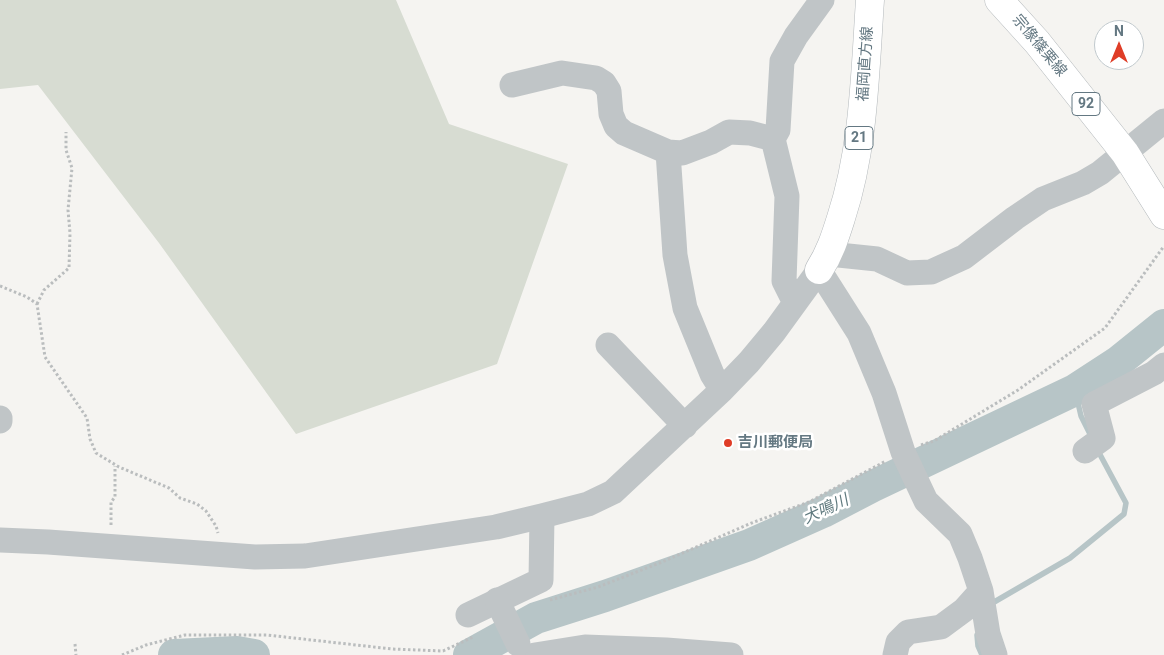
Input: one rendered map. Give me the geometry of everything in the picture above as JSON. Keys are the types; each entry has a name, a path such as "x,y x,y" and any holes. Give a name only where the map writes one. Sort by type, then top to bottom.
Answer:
{"main road":[{"name":"福岡直方線","path":"824,262 850,191 857,152 862,115 870,0"},
{"name":"宗像篠栗線","path":"999,0 1037,42 1125,153 1164,215"}],"street":[{"path":"795,303 784,281 787,196 773,139 778,130 782,61 796,36 822,0"},
{"path":"512,86 562,73 596,78 604,83 609,92 610,114 616,126 624,133 668,152 682,153 711,142 729,132 750,133 773,139"},
{"path":"824,262 877,259 907,273 931,272 964,257 1043,199 1083,183 1100,173 1164,121"},
{"path":"668,152 675,255 685,308 712,374 722,390"},
{"path":"0,540 255,557 305,556 496,526 588,504 613,492 722,390 755,355 824,262"},
{"path":"824,262 860,333 884,393 903,452 926,502 960,534 970,558 983,604 988,634 995,655"},
{"path":"608,345 685,426"},
{"path":"1091,446 1103,438 1102,428 1094,404 1154,373 1164,365"},
{"path":"468,615 541,580 542,516"},
{"path":"497,600 522,651 536,641 576,640 585,647 731,655"},
{"path":"895,655 898,642 908,632 941,627 964,610 983,604"}],"path":[{"path":"66,132 66,150 72,168 68,210 70,233 69,268 44,290 37,304 45,357 87,418 90,439 96,453 115,465 164,485 180,498 197,504 206,511 216,526 220,539 220,555"},
{"path":"903,452 934,441 1018,390 1105,328 1164,246"},
{"path":"0,286 27,297 37,304"},
{"path":"112,547 111,502 115,497 115,465"},
{"path":"74,644 76,655"}],"shaded area":[{"path":"0,0 396,0 449,124 568,164 497,364 296,434 159,243 38,85 0,89"}],"waterway":[{"name":"犬鳴川","path":"469,655 536,618 605,596 749,545 823,512 873,486 1075,390 1118,362 1164,325"},
{"path":"1075,390 1081,416 1091,436"},
{"path":"989,605 1070,558 1124,514 1126,503 1097,449"},
{"path":"977,635 978,646 982,655"},
{"name":"犬鳴川","path":"174,655 237,652 254,655"}],"place":[{"name":"吉川郵便局","path":"728,443"}]}
